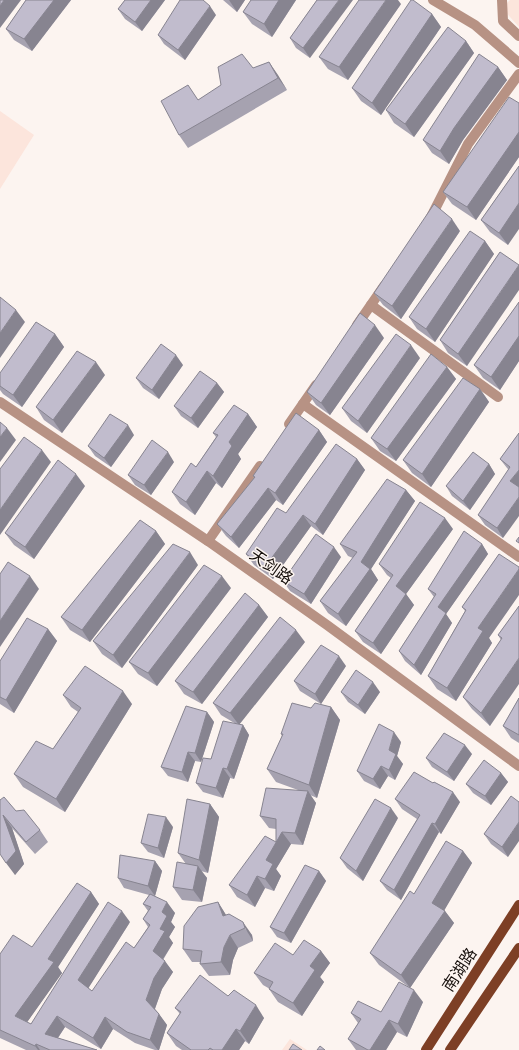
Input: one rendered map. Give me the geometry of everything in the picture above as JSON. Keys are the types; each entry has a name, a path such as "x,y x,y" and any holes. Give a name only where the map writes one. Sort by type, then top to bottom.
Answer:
{"main road":[{"name":"南湖路","path":"426,1050 519,905"},
{"path":"450,1050 519,948"}],"street":[{"path":"433,0 475,25 519,63"},
{"path":"502,0 503,21 519,36"},
{"path":"426,225 468,144 519,74"},
{"path":"349,336 388,280"},
{"path":"371,305 498,397"},
{"path":"285,430 320,379"},
{"name":"天剑路","path":"0,402 208,541 327,625 519,766"},
{"path":"303,404 519,557"},
{"path":"208,541 267,456"}],"shaded area":[{"path":"510,0 519,0 519,27 502,8"},
{"path":"0,111 34,135 0,189"},
{"path":"290,1039 307,1050 282,1050"}],"building":[{"path":"0,0 4,0 0,6"},
{"path":"26,0 54,0 24,39 6,29"},
{"path":"125,0 151,0 135,22 118,9"},
{"path":"180,0 203,0 210,6 178,50 158,35"},
{"path":"251,0 279,0 264,24 243,12"},
{"path":"317,0 339,0 303,48 290,38"},
{"path":"359,0 386,0 339,67 319,57"},
{"path":"411,0 432,14 372,103 352,88"},
{"path":"448,27 466,41 405,124 386,110"},
{"path":"242,54 253,68 269,62 278,78 179,135 161,101 188,85 198,100 221,85 218,67"},
{"path":"479,54 498,67 454,128 440,151 423,140"},
{"path":"509,97 519,103 519,132 467,207 443,192"},
{"path":"519,166 519,203 499,233 481,220"},
{"path":"434,204 452,219 392,306 374,293"},
{"path":"470,231 485,241 426,329 409,317"},
{"path":"500,252 519,265 458,354 440,340"},
{"path":"0,297 16,310 0,333"},
{"path":"519,302 519,336 491,377 474,365"},
{"path":"360,313 375,325 321,403 307,392"},
{"path":"36,322 55,334 13,395 0,386 0,373"},
{"path":"396,334 411,345 358,421 342,408"},
{"path":"161,344 176,355 152,390 136,378"},
{"path":"77,351 96,362 53,420 36,407"},
{"path":"431,354 447,367 387,449 371,438"},
{"path":"200,371 217,383 191,418 174,406"},
{"path":"463,378 480,389 422,474 403,460"},
{"path":"234,405 248,414 229,442 232,446 213,476 207,471 186,502 172,492 191,463 196,467 218,435 213,433"},
{"path":"296,413 319,430 275,493 268,488 231,537 217,524 255,477 253,476"},
{"path":"110,414 128,425 104,458 88,446"},
{"path":"0,422 7,428 0,437"},
{"path":"519,433 519,470 510,481 519,487 519,497 497,528 478,515 510,467 500,459"},
{"path":"24,437 42,450 0,510 0,469"},
{"path":"152,440 168,452 144,485 128,475"},
{"path":"336,444 357,459 315,524 303,515 265,567 246,554 277,508 286,513"},
{"path":"473,452 489,464 463,501 446,486"},
{"path":"58,460 76,474 25,547 5,533"},
{"path":"387,479 406,490 361,562 370,569 338,614 320,601 357,552 340,544"},
{"path":"420,502 445,518 396,586 406,594 373,643 355,631 393,575 379,564"},
{"path":"140,520 156,531 82,630 61,617"},
{"path":"464,531 482,544 438,607 446,613 414,665 399,651 436,594 428,589"},
{"path":"316,534 334,547 304,594 283,581"},
{"path":"173,544 190,552 113,655 93,641"},
{"path":"499,554 519,567 519,569 478,628 483,631 447,688 428,676 466,610 462,607"},
{"path":"8,562 30,576 0,621 0,574"},
{"path":"204,565 222,576 148,673 129,662"},
{"path":"245,593 259,605 193,692 175,681"},
{"path":"519,606 519,658 481,713 463,697 502,638 498,635"},
{"path":"280,617 296,630 230,713 213,703"},
{"path":"27,618 48,629 6,700 0,697 0,661"},
{"path":"321,645 339,656 315,694 294,681"},
{"path":"85,666 123,691 56,799 14,774 36,741 53,749 81,708 63,695"},
{"path":"356,670 373,682 358,705 341,692"},
{"path":"519,698 519,735 503,726"},
{"path":"292,703 311,708 315,703 331,707 309,785 267,769 283,734 281,734"},
{"path":"186,706 207,712 195,753 188,752 182,772 161,767"},
{"path":"223,721 243,725 227,769 223,768 216,788 196,783 203,758 211,759"},
{"path":"379,724 394,732 389,750 396,754 389,770 381,766 373,779 357,771"},
{"path":"444,733 465,745 447,772 426,758"},
{"path":"484,760 501,773 485,796 466,784"},
{"path":"414,772 453,792 435,824 432,823 394,890 380,881 420,815 395,799"},
{"path":"266,788 308,791 295,833 282,832 266,860 273,864 265,879 257,876 247,895 229,885 265,836 276,842 276,819 260,816"},
{"path":"511,796 519,802 519,822 502,847 484,834"},
{"path":"4,797 16,811 24,810 40,830 26,842 3,815 16,851 6,863 0,854 0,800"},
{"path":"187,799 210,804 199,860 178,853"},
{"path":"375,799 391,808 356,871 340,858"},
{"path":"148,814 166,817 158,848 141,843"},
{"path":"446,841 463,851 432,903 445,911 401,975 370,953 410,891 414,894"},
{"path":"120,855 155,861 148,886 118,878"},
{"path":"177,862 198,866 193,890 173,887"},
{"path":"305,865 319,871 284,933 270,927"},
{"path":"77,883 91,892 48,959 54,962 15,1016 31,1024 108,902 122,911 78,980 92,991 126,942 134,948 150,925 143,919 151,907 143,904 150,894 167,902 162,912 167,916 160,929 165,931 153,951 165,961 154,978 146,1000 159,1014 150,1040 127,1032 105,1017 93,1038 57,1016 45,1034 97,1050 50,1050 36,1044 35,1046 0,1030 0,954 13,935 32,947"},
{"path":"218,902 223,916 229,914 243,922 245,928 230,935 224,947 221,962 200,964 202,951 183,949 184,926 198,907"},
{"path":"304,940 321,951 310,966 315,970 293,1003 269,989 273,982 254,973 275,943 293,955"},
{"path":"200,975 228,996 234,990 256,1005 240,1031 236,1029 222,1050 213,1050 210,1048 208,1050 191,1050 167,1033 181,1012 175,1008"},
{"path":"399,982 414,990 398,1024 389,1020 370,1050 348,1039 361,1019 351,1013 358,1001 381,1012"},
{"path":"293,1044 302,1050 289,1050"},
{"path":"320,1046 325,1050 317,1050"}]}
